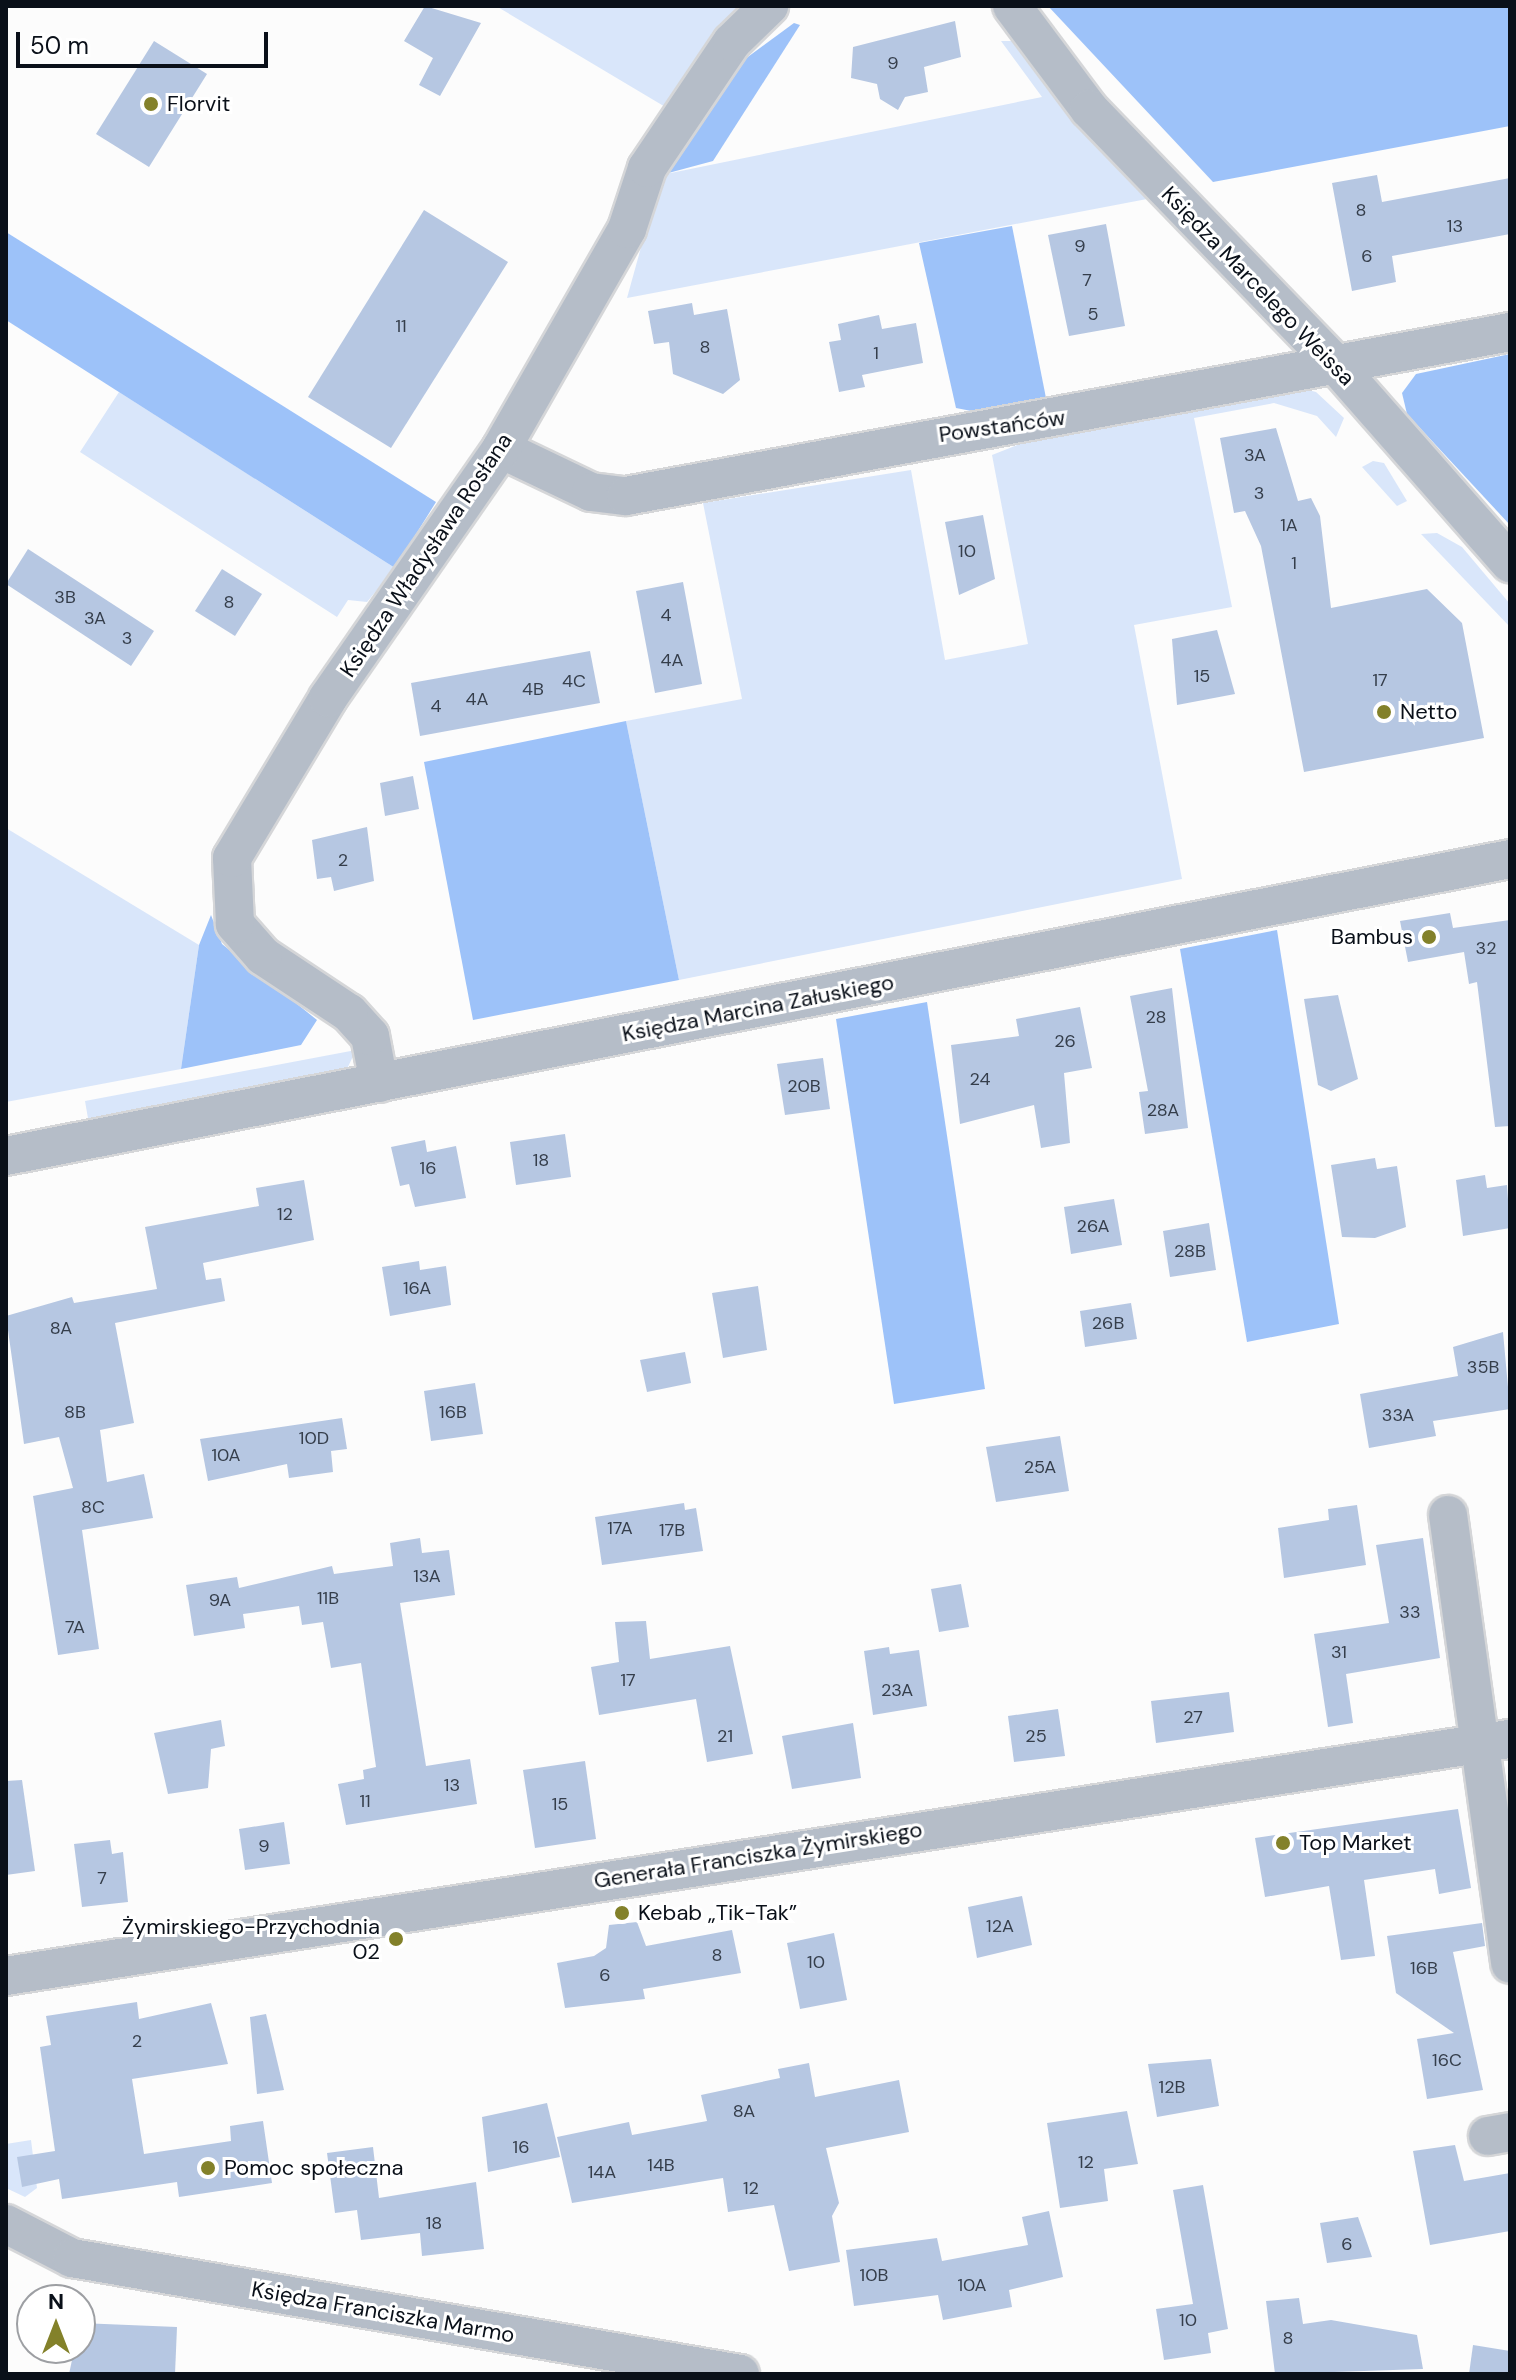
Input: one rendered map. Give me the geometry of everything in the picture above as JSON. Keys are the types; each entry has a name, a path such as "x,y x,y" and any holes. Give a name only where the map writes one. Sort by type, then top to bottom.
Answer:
{"street":[{"name":"Księdza Władysława Rosłana","path":"379,1083 370,1036 359,1024 263,956 235,924 232,858 328,698 501,449 627,229 647,168 732,42 769,6"},
{"name":"Księdza Marcelego Weissa","path":"1012,6 1089,109 1336,365 1510,563"},
{"name":"Powstańców","path":"501,449 591,492 626,496 1510,332"},
{"name":"Księdza Marcina Załuskiego","path":"6,1156 1510,859"},
{"path":"1448,1515 1496,1741 1479,1764 1510,1964"},
{"name":"Generała Franciszka Żymirskiego","path":"6,1976 1496,1741"},
{"name":"Księdza Franciszka Marmo","path":"18,2232 72,2258 740,2374"}],"shaded area":[{"path":"496,6 740,6 712,33 667,108"},
{"path":"1048,6 1510,6 1510,126 1213,182"},
{"path":"794,23 800,25 713,161 661,175 741,62"},
{"path":"1001,41 1012,41 1059,92 1147,199 627,298 661,175 1042,97"},
{"path":"1012,226 1047,403 987,414 956,408 919,243"},
{"path":"6,232 436,502 395,568 6,320"},
{"path":"1510,354 1510,525 1407,414 1402,393 1416,374"},
{"path":"1297,387 1316,392 1344,418 1336,437 1317,416 1274,403 1194,418 1232,607 1134,625 1182,879 679,980 626,721 742,699 703,503 911,470 945,660 1028,644 992,455 1030,440"},
{"path":"119,392 395,568 367,602 348,600 337,617 80,452"},
{"path":"1373,461 1384,463 1407,501 1397,506 1362,467"},
{"path":"1437,533 1462,547 1510,604 1510,627 1421,534"},
{"path":"626,721 679,980 473,1020 424,762"},
{"path":"6,828 199,945 181,1069 6,1102"},
{"path":"211,915 222,944 317,1020 301,1045 181,1069 199,945"},
{"path":"1277,930 1339,1324 1247,1342 1180,949"},
{"path":"927,1002 985,1389 894,1404 836,1019"},
{"path":"356,1050 346,1071 89,1124 85,1101"},
{"path":"31,2140 37,2188 25,2197 6,2188 6,2144"}],"building":[{"path":"425,6 481,23 440,96 419,85 433,58 404,41"},
{"path":"955,21 961,57 924,67 928,92 905,97 898,110 880,99 877,84 851,78 853,47"},
{"name":"Florvit","path":"154,41 207,74 149,167 96,134"},
{"path":"1377,175 1382,202 1510,178 1510,234 1392,256 1396,282 1352,291 1332,183"},
{"path":"424,210 508,262 391,448 308,397"},
{"path":"1106,224 1125,326 1069,336 1048,235"},
{"path":"692,303 694,315 727,309 740,380 723,394 673,374 669,342 654,344 648,311"},
{"path":"879,315 882,329 916,323 923,363 862,375 865,387 839,392 829,342 841,340 838,324"},
{"path":"1276,428 1298,501 1311,498 1320,516 1331,608 1427,589 1462,623 1484,738 1304,772 1261,546 1245,511 1234,513 1220,438"},
{"path":"983,515 995,579 959,595 945,522"},
{"path":"28,549 154,631 131,666 6,584"},
{"path":"222,569 262,594 235,636 195,611"},
{"path":"683,582 702,684 655,693 636,591"},
{"path":"1217,630 1235,694 1177,705 1172,639"},
{"path":"590,651 600,703 420,736 411,683"},
{"path":"413,776 419,809 385,816 380,783"},
{"path":"367,827 374,881 334,891 331,877 317,879 312,840"},
{"path":"1450,913 1453,928 1510,920 1510,1126 1495,1127 1477,982 1469,984 1464,952 1408,962 1400,921"},
{"path":"1172,988 1188,1128 1145,1134 1139,1092 1148,1091 1130,996"},
{"path":"1338,995 1358,1079 1331,1091 1318,1085 1304,999"},
{"path":"1080,1007 1092,1068 1064,1073 1070,1143 1041,1148 1034,1105 960,1124 951,1045 1019,1036 1016,1019"},
{"path":"823,1058 830,1109 785,1115 777,1064"},
{"path":"565,1134 571,1177 516,1185 510,1142"},
{"path":"425,1140 427,1152 456,1146 466,1198 415,1207 409,1184 400,1186 391,1147"},
{"path":"1375,1158 1377,1169 1397,1166 1406,1227 1375,1238 1342,1237 1331,1165"},
{"path":"1485,1175 1487,1188 1507,1185 1510,1228 1463,1236 1456,1180"},
{"path":"304,1180 314,1240 203,1263 206,1280 221,1278 225,1301 115,1323 134,1423 100,1430 107,1482 144,1474 153,1518 82,1530 99,1649 58,1655 33,1496 73,1488 59,1437 24,1444 6,1316 72,1297 74,1303 157,1289 145,1227 259,1206 256,1188"},
{"path":"1114,1199 1122,1245 1071,1254 1064,1207"},
{"path":"1209,1223 1216,1270 1170,1277 1163,1231"},
{"path":"419,1261 420,1270 446,1266 451,1305 390,1316 382,1267"},
{"path":"758,1286 767,1350 723,1358 712,1293"},
{"path":"1131,1303 1137,1339 1085,1347 1080,1311"},
{"path":"1503,1332 1510,1409 1433,1421 1436,1436 1369,1448 1360,1394 1458,1376 1453,1347"},
{"path":"685,1352 691,1383 647,1392 640,1360"},
{"path":"475,1383 483,1434 431,1441 424,1391"},
{"path":"342,1418 347,1449 331,1451 333,1472 289,1478 287,1464 208,1481 200,1439"},
{"path":"1060,1436 1069,1491 996,1502 986,1447"},
{"path":"684,1503 685,1510 696,1508 703,1551 602,1565 595,1517"},
{"path":"1357,1505 1366,1565 1284,1578 1278,1528 1329,1520 1328,1509"},
{"path":"420,1538 422,1553 449,1550 455,1595 400,1603 426,1766 470,1759 477,1804 346,1825 338,1784 364,1779 363,1770 376,1767 361,1663 331,1668 323,1622 302,1625 299,1606 243,1614 245,1628 194,1636 186,1585 237,1577 239,1588 332,1566 334,1574 393,1566 390,1543"},
{"path":"1423,1538 1440,1658 1346,1674 1353,1723 1328,1727 1314,1634 1389,1623 1376,1545"},
{"path":"961,1584 969,1627 939,1632 931,1589"},
{"path":"646,1621 650,1659 730,1646 753,1754 707,1762 696,1699 599,1715 591,1667 619,1662 615,1622"},
{"path":"889,1647 890,1654 919,1650 927,1706 873,1715 864,1651"},
{"path":"1229,1692 1234,1732 1156,1743 1151,1701"},
{"path":"1058,1709 1065,1756 1014,1762 1008,1716"},
{"path":"221,1720 225,1746 211,1749 208,1788 168,1794 154,1733"},
{"path":"853,1723 861,1778 792,1789 782,1736"},
{"path":"585,1761 596,1839 535,1848 523,1770"},
{"path":"22,1780 35,1871 6,1875 6,1781"},
{"path":"1458,1809 1471,1888 1439,1894 1435,1869 1364,1880 1375,1956 1341,1960 1329,1886 1265,1897 1255,1838"},
{"path":"284,1822 290,1864 245,1870 239,1829"},
{"path":"110,1840 112,1854 123,1852 128,1902 82,1907 74,1844"},
{"path":"1022,1896 1032,1945 977,1958 968,1907"},
{"path":"637,1922 646,1946 732,1930 741,1973 643,1989 645,1999 565,2008 557,1963 594,1956 606,1948 609,1925"},
{"path":"1482,1923 1485,1946 1453,1952 1483,2090 1427,2099 1417,2039 1454,2033 1396,1993 1387,1936"},
{"path":"834,1933 847,2000 800,2009 787,1943"},
{"path":"137,2002 139,2019 211,2003 228,2064 132,2079 144,2154 231,2141 230,2126 263,2121 272,2183 179,2197 177,2182 62,2199 59,2179 22,2187 17,2157 55,2151 40,2047 51,2045 46,2016"},
{"path":"266,2014 284,2090 257,2094 250,2017"},
{"path":"1211,2059 1219,2106 1157,2117 1148,2064"},
{"path":"809,2063 815,2097 899,2080 909,2132 826,2148 839,2203 832,2216 840,2262 789,2271 774,2205 728,2212 723,2178 572,2203 557,2137 629,2122 632,2135 707,2121 701,2095 780,2078 778,2069"},
{"path":"547,2103 560,2157 488,2172 482,2117"},
{"path":"1127,2111 1138,2164 1104,2169 1108,2201 1060,2208 1047,2123"},
{"path":"1455,2145 1464,2181 1510,2173 1510,2231 1430,2245 1413,2151"},
{"path":"373,2147 379,2198 476,2182 484,2249 422,2256 420,2233 361,2240 357,2210 335,2213 327,2153"},
{"path":"1203,2185 1228,2329 1208,2333 1211,2353 1164,2360 1156,2309 1193,2304 1173,2190"},
{"path":"1049,2211 1063,2277 1009,2290 1012,2307 943,2320 938,2295 854,2306 846,2250 937,2238 942,2261 1028,2245 1022,2217"},
{"path":"1358,2217 1372,2257 1327,2263 1320,2223"},
{"path":"1299,2298 1303,2324 1331,2320 1417,2335 1423,2369 1275,2374 1266,2301"},
{"path":"96,2324 177,2327 175,2374 69,2374 71,2364 96,2364"},
{"path":"1473,2345 1510,2351 1510,2374 1469,2374"}],"place":[{"name":"Florvit","path":"151,104"},
{"name":"Netto","path":"1384,712"},
{"name":"Bambus","path":"1429,937"},
{"name":"Top Market","path":"1283,1843"},
{"name":"Kebab „Tik-Tak”","path":"622,1913"},
{"name":"Żymirskiego-Przychodnia 02","path":"396,1939"},
{"name":"Pomoc społeczna","path":"208,2168"}]}
